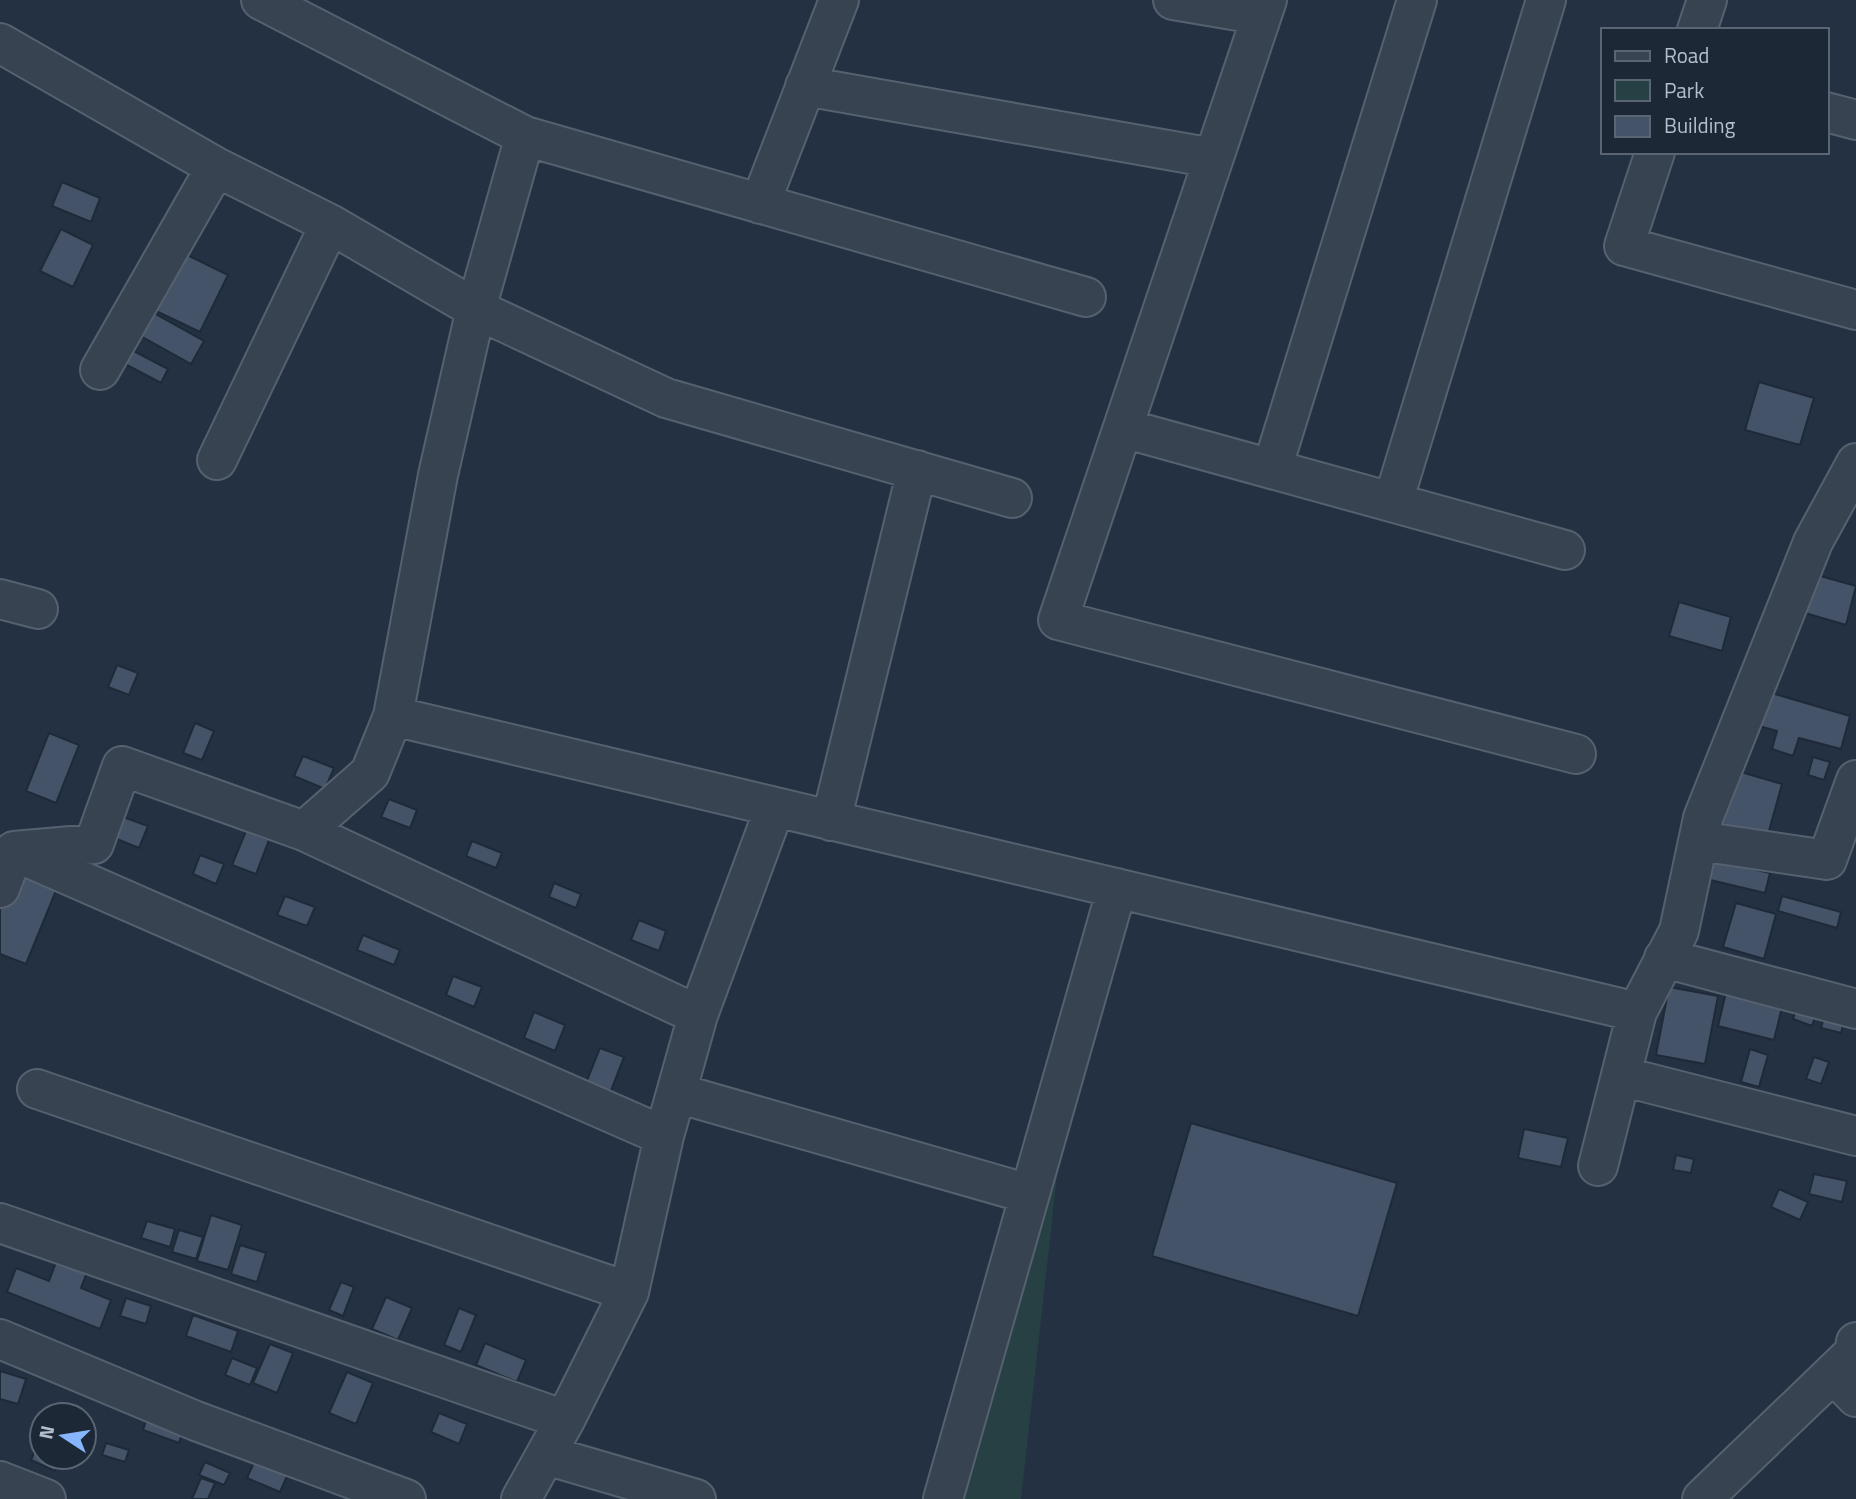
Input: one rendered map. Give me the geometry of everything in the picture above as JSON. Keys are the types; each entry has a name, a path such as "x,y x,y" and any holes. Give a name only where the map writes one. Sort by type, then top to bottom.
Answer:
{"street":[{"path":"261,0 525,136 1086,298"},
{"path":"760,204 839,0"},
{"path":"1173,0 1264,8 1059,620 1576,754"},
{"path":"1272,469 1417,0"},
{"path":"1393,502 1546,0"},
{"path":"1698,28 1707,0"},
{"path":"0,43 216,167 330,224 475,309 666,398 1012,498"},
{"path":"805,86 1213,158"},
{"path":"1828,113 1856,120"},
{"path":"304,831 370,773 393,716 438,475 475,309 525,136"},
{"path":"1654,154 1624,246 1856,310"},
{"path":"100,370 216,167"},
{"path":"217,460 330,224"},
{"path":"1123,428 1565,550"},
{"path":"1598,1166 1637,1012 1679,931 1703,818 1813,542 1856,463"},
{"path":"831,821 917,470"},
{"path":"0,599 38,609"},
{"path":"393,716 1637,1012"},
{"path":"7,849 94,844 122,766 304,831 698,1015"},
{"path":"1699,841 1827,860 1856,780"},
{"path":"521,1499 565,1420 629,1292 664,1136 698,1015 775,807"},
{"path":"0,888 7,849"},
{"path":"7,849 664,1136"},
{"path":"943,1499 1117,888"},
{"path":"1664,958 1856,1009"},
{"path":"1621,1076 1856,1136"},
{"path":"37,1089 629,1292"},
{"path":"677,1093 1029,1194"},
{"path":"0,1223 565,1420"},
{"path":"0,1339 196,1421 405,1499"},
{"path":"1702,1499 1844,1385 1856,1342"},
{"path":"546,1455 696,1499"},
{"path":"0,1481 47,1499"}],"green space":[{"path":"1058,1167 1021,1499 960,1499"}],"building":[{"path":"62,182 100,198 91,222 52,206"},
{"path":"61,229 93,245 73,287 40,271"},
{"path":"183,253 228,275 200,332 156,311"},
{"path":"150,311 204,341 191,364 137,334"},
{"path":"130,349 168,369 161,383 123,363"},
{"path":"1759,382 1814,398 1800,445 1745,430"},
{"path":"1806,572 1856,586 1846,625 1795,610"},
{"path":"1679,602 1731,617 1722,651 1669,636"},
{"path":"117,665 138,673 129,695 108,687"},
{"path":"1758,689 1850,716 1841,749 1799,738 1793,756 1772,749 1777,731 1748,723"},
{"path":"195,723 214,731 202,760 183,753"},
{"path":"49,733 79,745 56,803 26,791"},
{"path":"303,756 334,768 325,789 294,776"},
{"path":"1813,757 1830,762 1824,780 1808,775"},
{"path":"1734,770 1782,784 1767,838 1718,824"},
{"path":"389,799 417,810 410,828 381,817"},
{"path":"115,814 148,826 139,848 107,835"},
{"path":"246,831 269,840 256,874 232,865"},
{"path":"472,841 502,853 496,868 466,856"},
{"path":"200,855 224,864 216,884 193,874"},
{"path":"1710,859 1770,873 1765,893 1706,879"},
{"path":"17,864 60,881 26,964 0,954 0,908"},
{"path":"554,883 581,894 576,908 549,897"},
{"path":"285,896 315,907 307,926 277,915"},
{"path":"1782,896 1841,912 1837,928 1778,911"},
{"path":"1736,903 1776,914 1764,959 1723,947"},
{"path":"639,920 666,931 659,951 631,940"},
{"path":"363,935 400,950 394,965 357,950"},
{"path":"453,976 482,987 474,1007 446,995"},
{"path":"1728,984 1784,999 1774,1040 1718,1026"},
{"path":"1669,987 1718,996 1705,1064 1656,1055"},
{"path":"1800,998 1819,1004 1812,1026 1793,1019"},
{"path":"1826,1009 1846,1014 1841,1033 1821,1028"},
{"path":"534,1012 565,1025 555,1051 524,1038"},
{"path":"600,1048 624,1057 608,1098 584,1088"},
{"path":"1750,1049 1768,1055 1759,1087 1741,1082"},
{"path":"1814,1057 1829,1062 1821,1084 1806,1079"},
{"path":"1191,1123 1397,1183 1358,1316 1152,1256"},
{"path":"1524,1129 1568,1138 1561,1167 1518,1158"},
{"path":"1676,1155 1694,1159 1691,1173 1673,1170"},
{"path":"1814,1174 1847,1181 1842,1202 1809,1194"},
{"path":"1779,1189 1808,1202 1800,1220 1771,1207"},
{"path":"211,1215 242,1225 228,1270 197,1261"},
{"path":"147,1221 175,1229 170,1247 141,1238"},
{"path":"179,1230 203,1237 196,1259 172,1252"},
{"path":"240,1245 266,1253 257,1282 231,1274"},
{"path":"58,1257 88,1270 81,1288 111,1300 100,1329 7,1292 16,1268 49,1281"},
{"path":"341,1282 354,1287 343,1316 329,1310"},
{"path":"386,1297 412,1308 398,1340 372,1329"},
{"path":"126,1298 151,1306 146,1324 120,1316"},
{"path":"459,1308 476,1315 461,1352 444,1345"},
{"path":"193,1315 238,1331 231,1352 186,1336"},
{"path":"485,1343 526,1360 517,1382 476,1365"},
{"path":"270,1344 293,1353 277,1393 253,1383"},
{"path":"232,1358 257,1368 250,1385 225,1375"},
{"path":"0,1371 26,1379 18,1404 0,1399"},
{"path":"347,1372 373,1383 356,1424 329,1413"},
{"path":"150,1409 186,1421 179,1443 143,1430"},
{"path":"439,1413 467,1424 459,1444 431,1432"},
{"path":"106,1443 129,1450 125,1462 102,1455"},
{"path":"255,1460 288,1474 280,1492 247,1478"},
{"path":"205,1462 230,1473 224,1485 199,1475"},
{"path":"201,1478 215,1483 208,1499 192,1499"}]}
